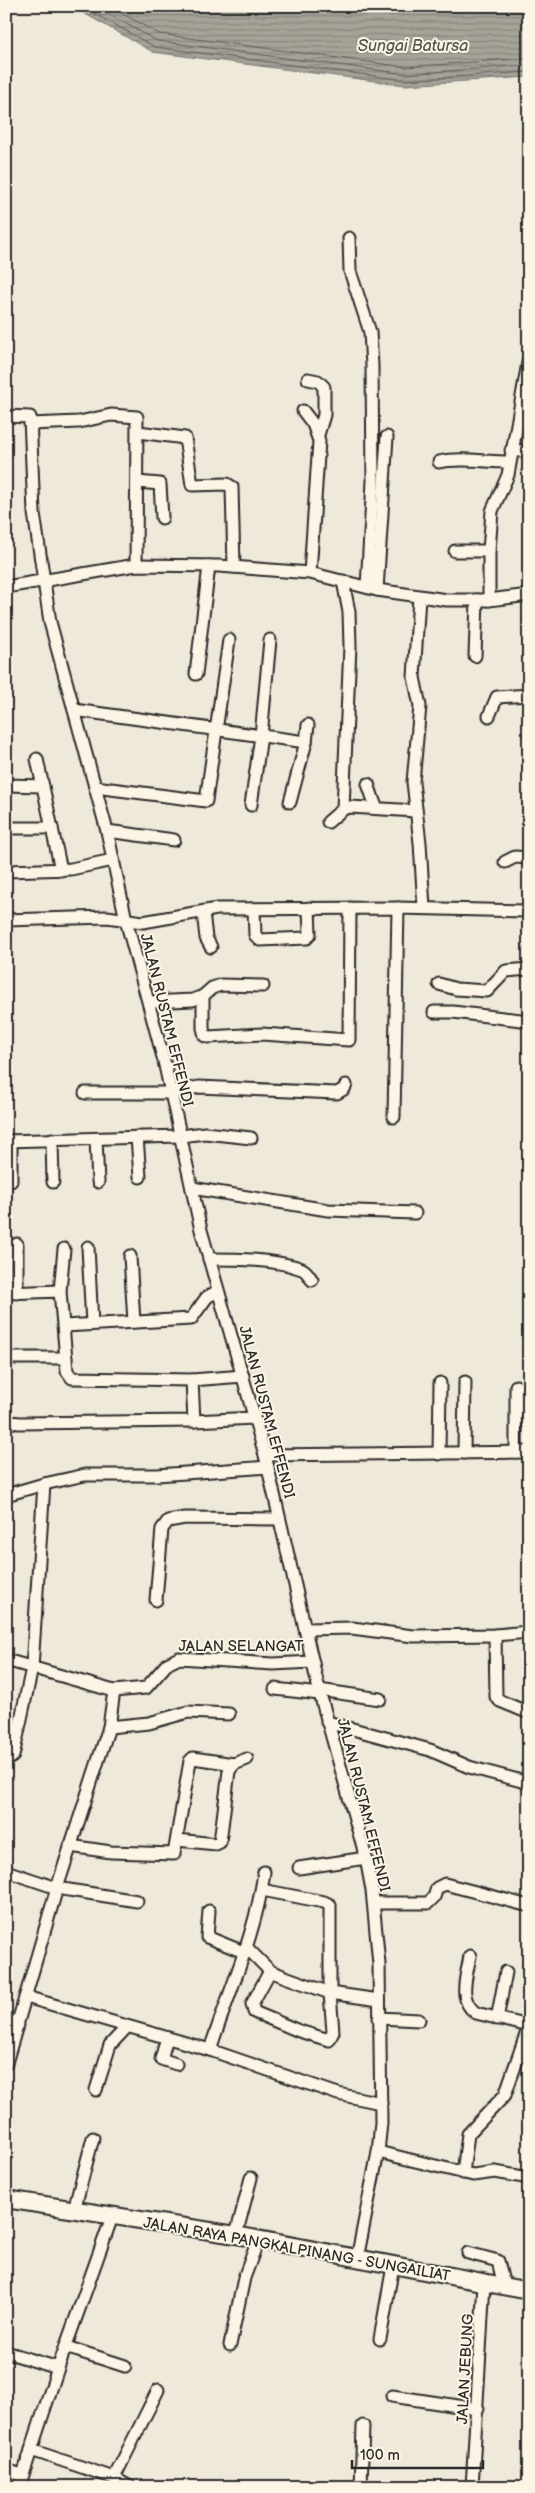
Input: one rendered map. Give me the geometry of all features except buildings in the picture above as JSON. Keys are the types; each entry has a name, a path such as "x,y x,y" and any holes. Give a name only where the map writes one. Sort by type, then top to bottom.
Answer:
{"highway":[{"name":"JALAN RAYA PANGKALPINANG - SUNGAILIAT","path":"6,2199 236,2235 529,2291"}],"street":[{"path":"349,238 350,271 370,332 372,366 373,482 369,588"},
{"path":"475,656 489,552 492,511 505,485 529,357"},
{"path":"308,379 318,381 324,388 324,415 318,435 310,573"},
{"path":"303,411 313,424 318,435"},
{"path":"6,416 30,417 30,424 79,422 111,415 137,416 136,565"},
{"name":"JALAN RUSTAM EFFENDI","path":"30,424 34,513 50,622 107,831 126,920 150,1002 209,1259 266,1461 327,1722 366,1858 374,1903 379,2000 381,2103 378,2152 357,2259"},
{"path":"138,432 185,438 192,485 227,484 232,487 234,567"},
{"path":"369,588 387,436"},
{"path":"439,462 452,458 481,462 529,452"},
{"path":"137,482 160,484 162,518"},
{"path":"455,551 489,552"},
{"path":"6,587 136,565 209,566 310,573 369,588 419,597 483,600 529,595"},
{"path":"196,674 209,566"},
{"path":"345,582 349,612 350,646 351,807"},
{"path":"419,597 414,677 420,706 413,782 424,908"},
{"path":"95,787 206,801 229,640"},
{"path":"251,805 261,736 270,640"},
{"path":"489,716 497,697 529,695"},
{"path":"74,710 306,742"},
{"path":"290,802 306,742 308,725"},
{"path":"37,760 60,870"},
{"path":"368,784 376,807"},
{"path":"6,785 43,786"},
{"path":"328,822 351,807 376,807 416,811"},
{"path":"6,828 52,828"},
{"path":"107,831 174,840"},
{"path":"505,862 515,857 529,858"},
{"path":"6,871 60,870 113,860"},
{"path":"254,909 255,935 260,940 308,938 310,934 309,908"},
{"path":"203,996 203,1033 208,1037 262,1034 349,1040 353,908"},
{"path":"394,1117 398,908"},
{"path":"6,920 108,917 143,922 217,909 424,908 529,911"},
{"path":"203,912 206,938 210,947"},
{"path":"439,984 456,989 487,991 506,971 529,969"},
{"path":"150,1002 193,1000 221,984 263,986"},
{"path":"434,1012 453,1012 529,1021"},
{"path":"84,1093 170,1093 199,1087 337,1093 344,1089 346,1084"},
{"path":"10,1181 9,1141 180,1136 205,1133 251,1138"},
{"path":"137,1137 140,1177"},
{"path":"52,1139 53,1182"},
{"path":"96,1139 98,1182"},
{"path":"192,1188 328,1210 415,1213"},
{"path":"17,1244 12,1293 60,1291"},
{"path":"88,1248 92,1324"},
{"path":"64,1249 60,1291 69,1376 76,1379 192,1380 243,1376"},
{"path":"130,1256 134,1322"},
{"path":"209,1259 232,1259 282,1264 302,1269 312,1280"},
{"path":"64,1326 191,1319 207,1297 218,1291"},
{"path":"6,1358 66,1358"},
{"path":"192,1380 194,1421"},
{"path":"464,1453 466,1382"},
{"path":"439,1454 440,1384"},
{"path":"516,1386 516,1452"},
{"path":"8,1422 194,1421 254,1418"},
{"path":"6,1495 84,1475 157,1475 266,1461 346,1456 529,1452"},
{"path":"6,1762 13,1756 32,1668 44,1484"},
{"path":"156,1600 162,1529 168,1521 185,1518 279,1519"},
{"path":"306,1629 352,1628 413,1636 495,1635 529,1632"},
{"path":"495,1635 496,1697 529,1713"},
{"name":"JALAN SELANGAT","path":"6,1660 114,1691 146,1688 167,1664 179,1658 273,1664 312,1662"},
{"path":"275,1688 380,1699"},
{"path":"6,2063 57,1888 109,1727 114,1691"},
{"path":"109,1727 149,1723 188,1712 229,1714"},
{"path":"327,1722 430,1750 470,1767 529,1783"},
{"path":"70,1846 111,1852 170,1855 176,1853 190,1761 193,1758 234,1764"},
{"path":"178,1840 216,1844 220,1842 229,1771 234,1764 248,1758"},
{"path":"298,1868 366,1858"},
{"path":"6,1871 57,1888 137,1901"},
{"path":"210,2050 247,1951 262,1890 264,1872"},
{"path":"374,1903 428,1903 434,1897 437,1888 445,1884 529,1906"},
{"path":"262,1890 324,1902 330,1905 330,1993 333,2032 331,2037 326,2040 254,2012 252,2004 270,1971"},
{"path":"209,1911 207,1937 247,1951 270,1971 330,1993 379,2000"},
{"path":"463,2173 468,2134 505,2095 529,2026 476,2013 470,2009 464,1994 470,1956"},
{"path":"497,2019 506,1972"},
{"path":"26,1998 210,2050 338,2094 381,2103"},
{"path":"379,2018 419,2020"},
{"path":"6,2019 18,2025"},
{"path":"96,2090 110,2045 127,2026"},
{"path":"167,2038 161,2059 176,2064"},
{"path":"74,2210 93,2138"},
{"path":"378,2152 463,2173 479,2175 495,2172 529,2178"},
{"path":"236,2235 251,2178"},
{"path":"19,2487 58,2368 112,2217"},
{"path":"230,2345 244,2278 258,2240"},
{"path":"468,2253 498,2261 502,2271 504,2286"},
{"path":"380,2338 393,2266"},
{"name":"JALAN JEBUNG","path":"472,2487 484,2283"},
{"path":"66,2347 125,2366"},
{"path":"6,2352 58,2368"},
{"path":"114,2478 158,2390"},
{"path":"392,2396 478,2409"},
{"path":"361,2487 363,2426"},
{"path":"31,2450 114,2478 130,2487"},
{"path":"6,2470 22,2475"}],"water":[{"name":"Sungai Batursa","path":"71,6 529,6 529,77 405,85 153,52"}]}
